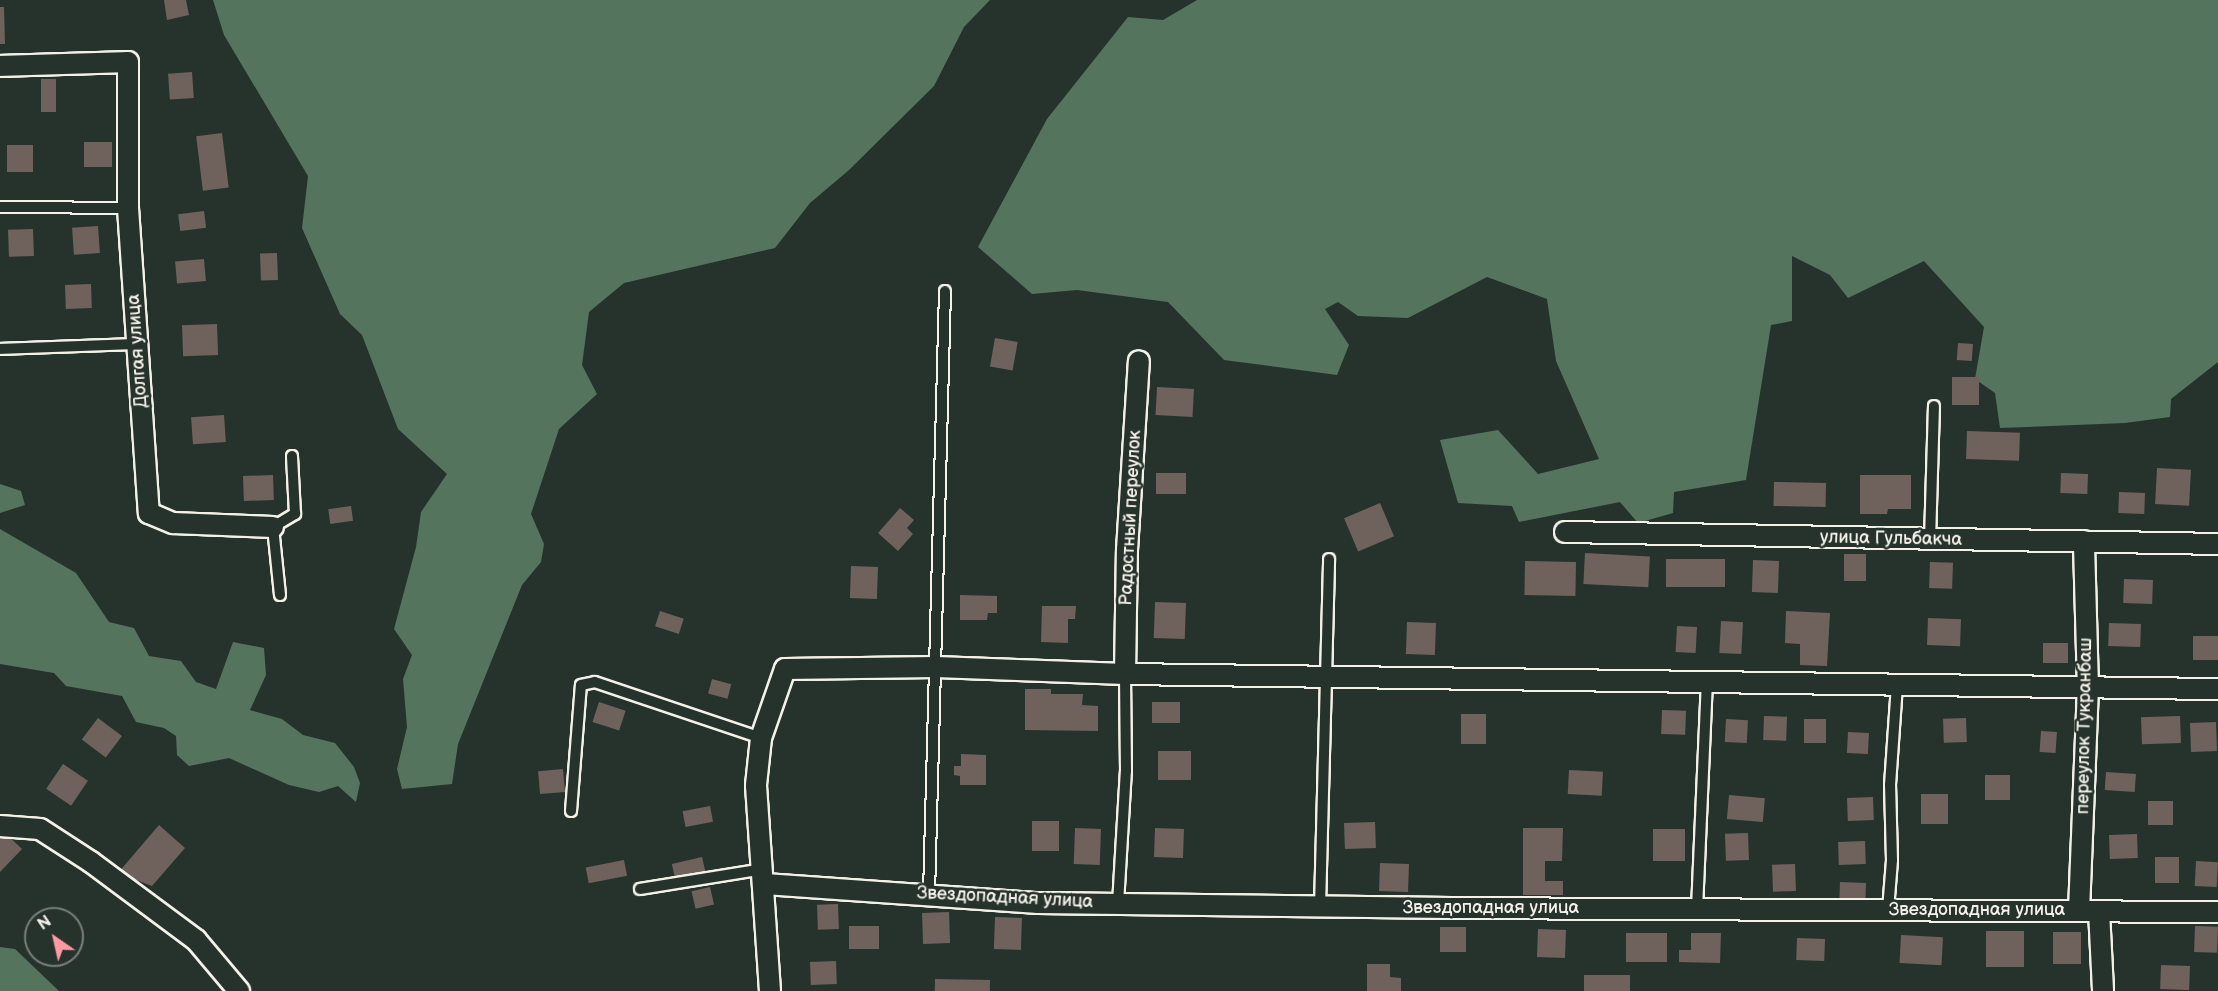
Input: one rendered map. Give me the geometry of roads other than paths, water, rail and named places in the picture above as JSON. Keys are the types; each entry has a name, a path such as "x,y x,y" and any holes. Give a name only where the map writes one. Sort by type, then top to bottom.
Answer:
{"street":[{"name":"Долгая улица","path":"0,66 128,62 128,208 149,513 173,523 273,526"},
{"name":"Радостный переулок","path":"1125,674 1128,550 1139,361"},
{"name":"улица Гульбакча","path":"1565,532 2218,544"},
{"name":"переулок Тукранбаш","path":"2084,542 2088,688 2089,911 2103,991"},
{"path":"770,991 764,876 756,785 761,738 785,669 936,667 1125,674 2218,689"},
{"path":"0,826 40,829 92,862 196,940 239,991"},
{"name":"Звездопадная улица","path":"764,876 1038,903 1320,907 2218,912"}],"lane":[{"path":"0,207 128,208"},
{"path":"929,894 945,291"},
{"path":"0,349 137,344"},
{"path":"1930,540 1934,406"},
{"path":"280,595 273,526 295,514 292,456"},
{"path":"1320,907 1329,559"},
{"path":"1118,904 1126,771 1125,674"},
{"path":"571,811 581,685 595,682 761,738"},
{"path":"1697,909 1707,682"},
{"path":"1888,910 1892,860 1890,785 1897,685"},
{"path":"640,889 764,876"}]}
